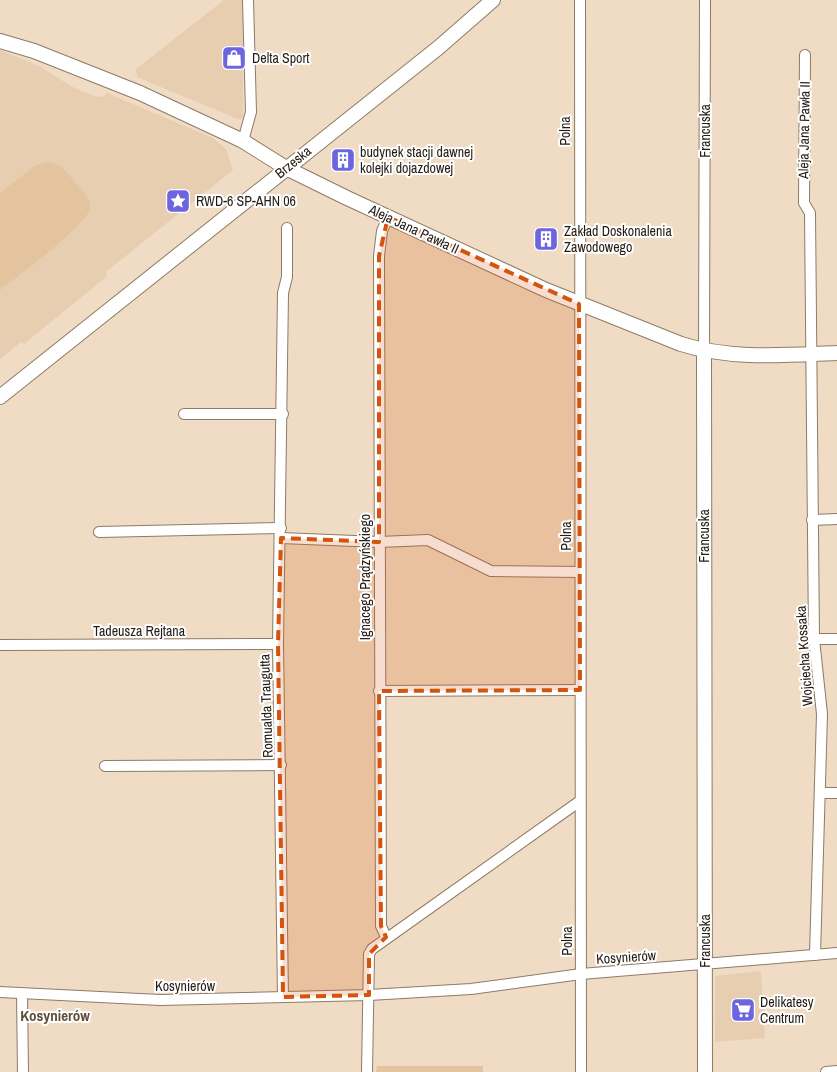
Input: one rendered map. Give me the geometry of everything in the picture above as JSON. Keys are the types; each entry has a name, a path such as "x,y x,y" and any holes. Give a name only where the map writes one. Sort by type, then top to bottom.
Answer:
{"street":[{"path":"243,141 250,112 248,0"},
{"name":"Brzeska","path":"0,397 438,48 492,0"},
{"name":"Polna","path":"580,0 581,1072"},
{"name":"Francuska","path":"705,0 706,1072"},
{"name":"Aleja Jana Pawła II","path":"0,31 34,51"},
{"name":"Aleja Jana Pawła II","path":"0,41 34,51 140,93 243,141 286,168 388,217 579,304 704,352 769,355 837,354"},
{"name":"Aleja Jana Pawła II","path":"805,55 804,202 810,213 810,354"},
{"name":"Ignacego Prądzyńskiego","path":"386,937 381,926 378,542 379,256 382,231 388,217"},
{"name":"Romualda Traugutta","path":"283,997 278,644 283,414 283,293 287,277 287,228"},
{"name":"Wojciecha Kossaka","path":"810,354 814,639 822,714 816,955"},
{"path":"184,414 283,414"},
{"path":"812,520 837,520"},
{"path":"99,532 281,533 378,542 428,540 491,571 580,572"},
{"path":"814,639 837,639"},
{"name":"Tadeusza Rejtana","path":"0,645 278,644"},
{"path":"379,691 580,690"},
{"path":"105,766 281,764"},
{"path":"821,793 837,793"},
{"path":"367,1072 369,954 386,937 580,801"},
{"name":"Kosynierów","path":"0,992 160,1000 369,995 471,990 581,974 837,953"},
{"path":"22,994 23,1072"},
{"path":"826,1072 837,1071"}],"highlighted area":[{"path":"388,217 579,304 580,690 379,691 381,926 386,937 369,954 369,995 283,997 278,644 281,538 379,542 379,256"}],"shaded area":[{"path":"224,0 243,0 243,117 240,120 137,77 136,69"},
{"path":"0,50 39,66 71,86 94,96 103,97 107,93 213,138 226,149 233,170 107,271 106,277 24,344 21,342 0,359"},
{"path":"48,162 61,167 68,174 86,195 90,208 86,216 65,238 0,290 0,193 36,165"},
{"path":"761,971 765,1038 715,1042 715,976"},
{"path":"377,1066 483,1066 483,1072 376,1072"}],"place":[{"name":"Delta Sport","path":"234,58"},
{"name":"budynek stacji dawnej kolejki dojazdowej","path":"343,160"},
{"name":"RWD-6 SP-AHN 06","path":"178,201"},
{"name":"Zakład Doskonalenia Zawodowego","path":"546,239"},
{"name":"Delikatesy Centrum","path":"743,1010"}],"district":[{"name":"Kosynierów","path":"55,1016"}]}
